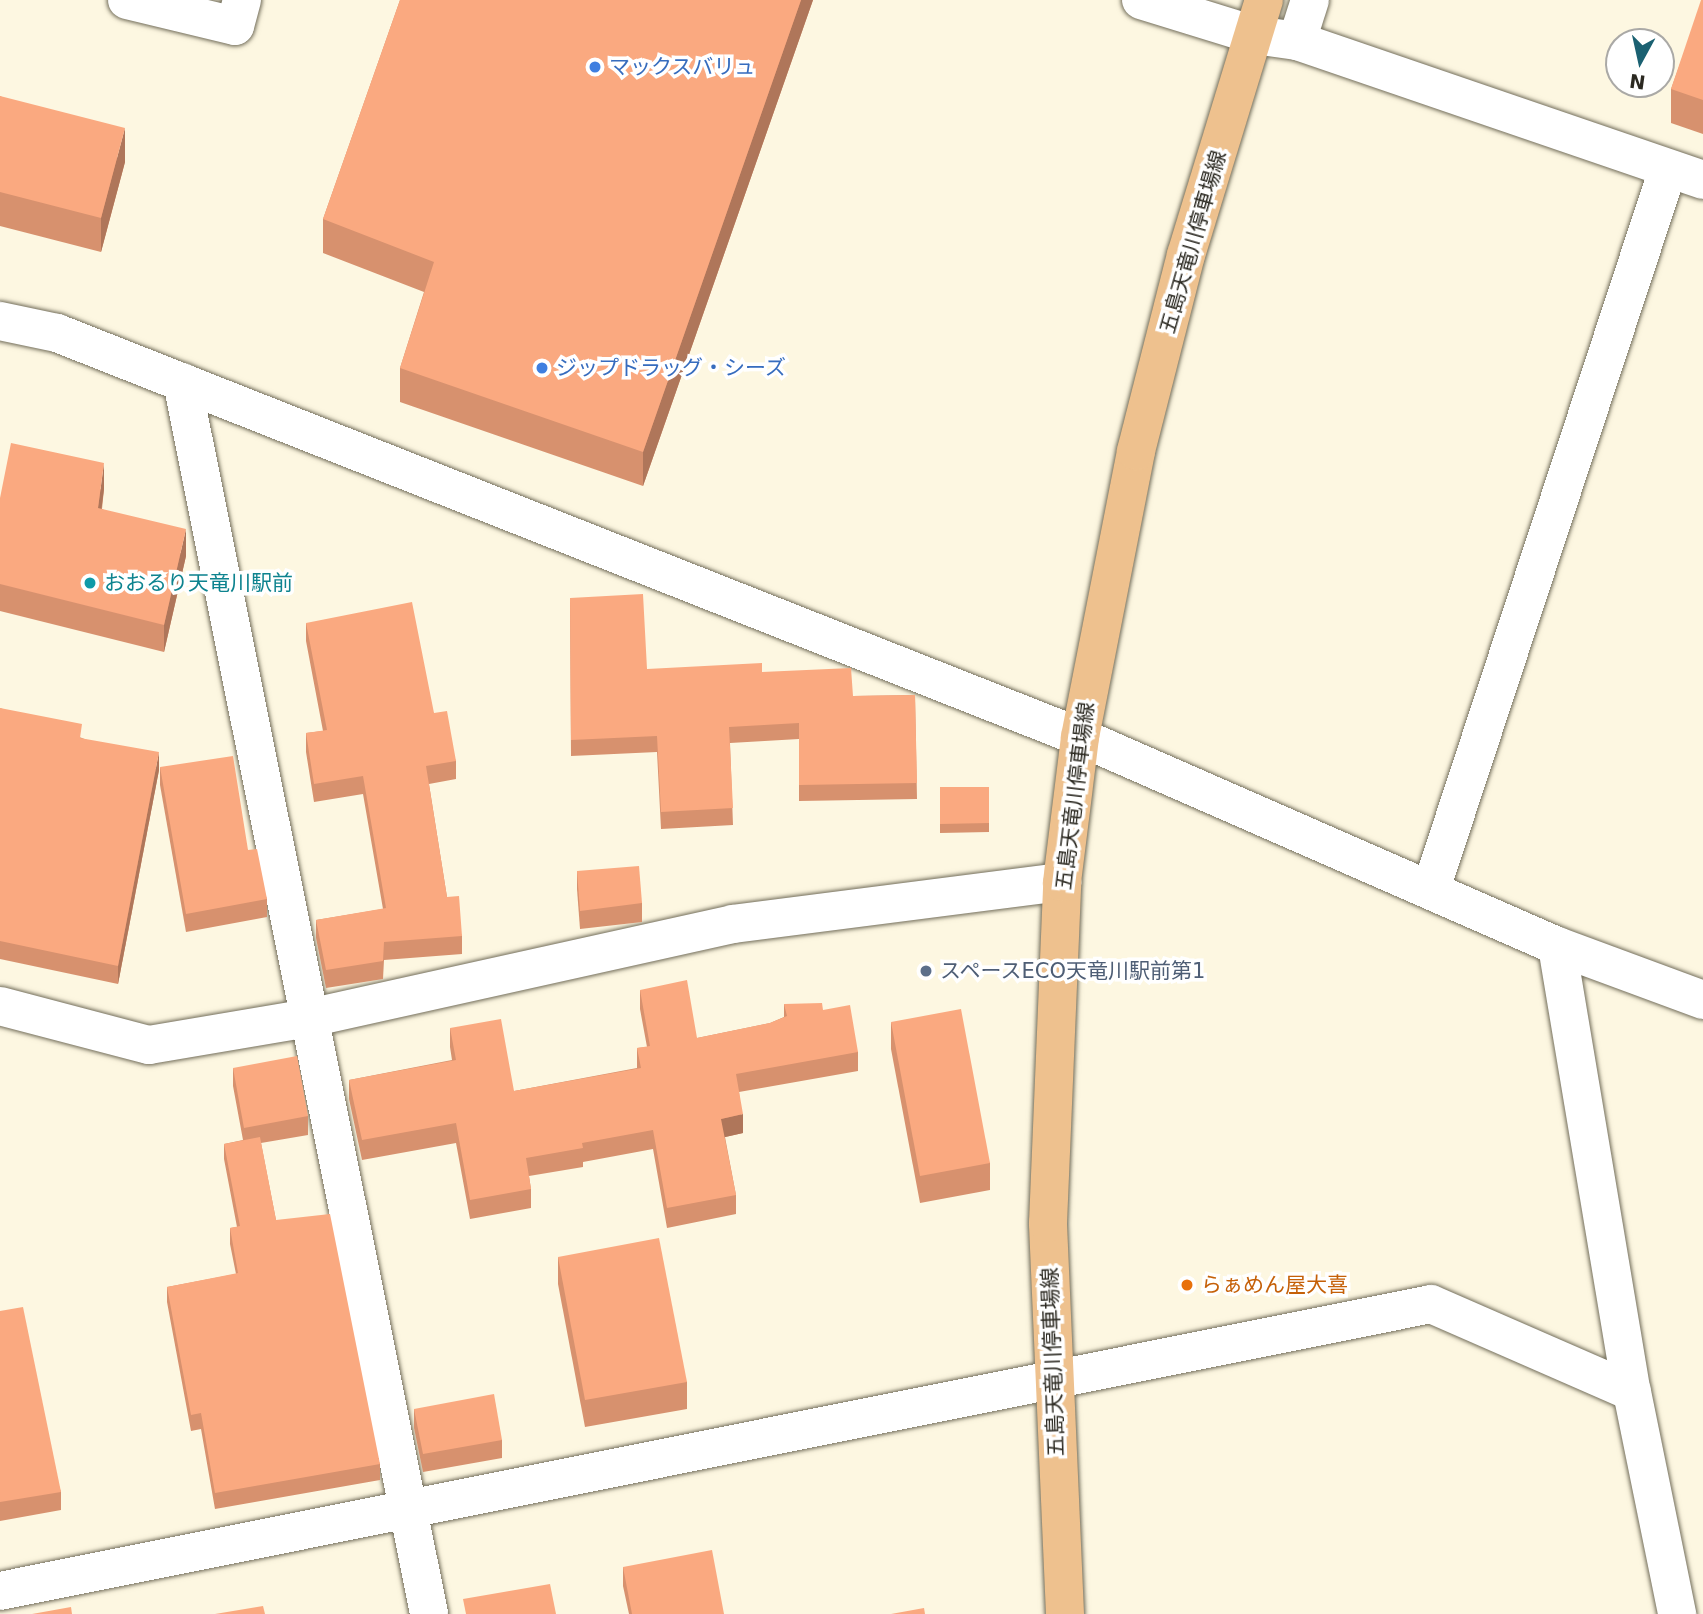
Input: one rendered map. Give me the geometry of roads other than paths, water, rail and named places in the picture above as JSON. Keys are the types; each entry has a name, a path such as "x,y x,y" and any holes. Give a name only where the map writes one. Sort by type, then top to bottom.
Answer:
{"main road":[{"name":"五島天竜川停車場線","path":"1065,1614 1053,1379 1048,1210 1062,882 1080,737 1136,452 1186,255 1260,14"}],"street":[{"path":"127,0 236,26 242,0"},
{"path":"1141,0 1211,11 1260,14 1297,41 1686,174 1431,889"},
{"path":"1297,41 1310,0"},
{"path":"0,321 57,333 1080,737 1557,946 1703,1000"},
{"path":"182,382 410,1507 429,1614"},
{"path":"0,1006 149,1045 309,1018 733,924 1062,882"},
{"path":"1557,946 1632,1392 1677,1614"},
{"path":"0,1591 1431,1304 1632,1392"}],"place":[{"name":"マックスバリュ","path":"595,67"},
{"name":"ジップドラッグ・シーズ","path":"542,368"},
{"name":"おおるり天竜川駅前","path":"90,583"},
{"name":"スペースECO天竜川駅前第1","path":"926,971"},
{"name":"らぁめん屋大喜","path":"1187,1285"}]}
